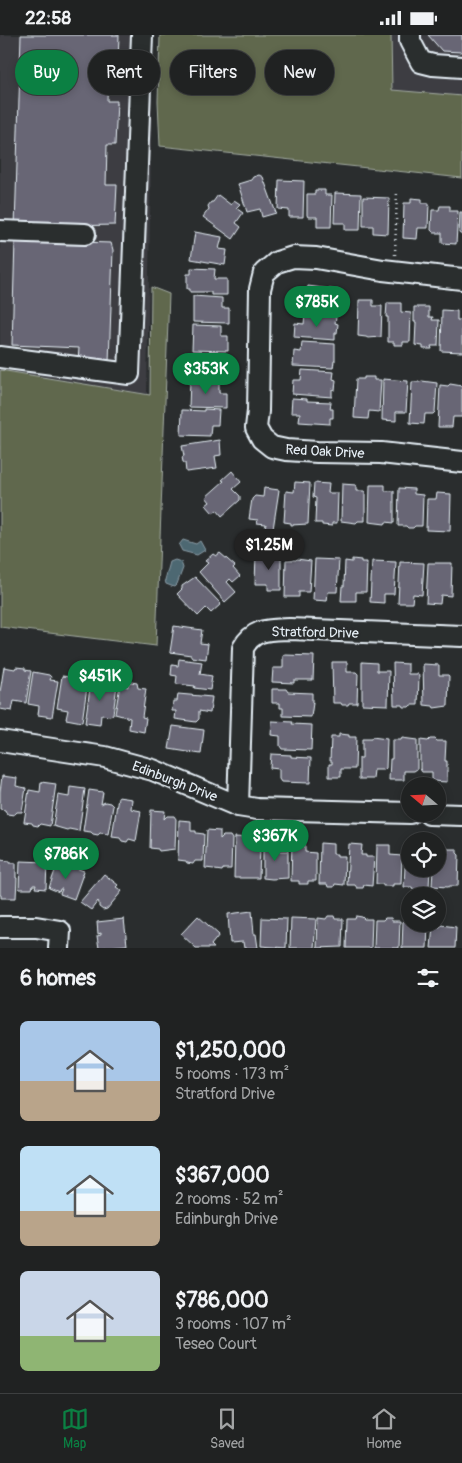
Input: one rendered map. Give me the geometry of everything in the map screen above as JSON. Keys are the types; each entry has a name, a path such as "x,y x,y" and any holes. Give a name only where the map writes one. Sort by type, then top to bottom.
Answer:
{"street":[{"path":"0,357 129,374 142,35"},
{"path":"410,35 410,41 421,62 462,67"},
{"path":"0,231 85,234"},
{"name":"Red Oak Drive","path":"462,279 316,259 293,257 277,262 264,273 260,289 258,411 256,428 262,439 272,447 286,450 381,453 462,462"},
{"name":"Stratford Drive","path":"238,806 243,647 248,638 267,630 290,629 462,636"},
{"name":"Edinburgh Drive","path":"0,741 105,757 153,770 238,806 257,809 401,813"},
{"path":"446,815 462,815"},
{"path":"0,927 36,927 60,931 59,948"}],"path":[{"path":"395,271 397,190"}],"shaded area":[{"path":"0,35 153,35 153,50 88,50 88,95 152,95 147,394 0,370"},
{"path":"391,35 462,35 462,96 392,91"}],"green space":[{"path":"160,35 391,35 392,90 462,96 462,178 160,146 158,101 158,95 160,95"},
{"path":"151,287 169,294 156,646 0,627 0,370 150,395"}],"water":[{"path":"183,540 196,544 200,541 205,550 197,555 182,551 179,545"},
{"path":"175,560 181,562 183,568 174,587 166,584 165,580 170,562"}],"building":[{"path":"21,35 119,35 118,50 88,50 88,95 107,95 107,101 117,101 115,145 107,145 106,185 117,185 115,225 15,227 19,95 78,95 78,50 21,50"},
{"path":"428,35 462,35 462,52 442,51"},
{"path":"259,175 263,177 276,213 262,217 260,209 247,212 238,184"},
{"path":"279,180 304,181 303,217 289,217 289,210 278,209"},
{"path":"315,190 325,190 325,195 332,195 331,227 317,227 317,217 308,217 307,215 307,194 315,194"},
{"path":"335,193 361,194 360,230 345,230 345,223 334,223"},
{"path":"218,195 231,205 234,200 240,204 236,208 243,213 236,223 241,227 233,239 203,217 209,209 208,206"},
{"path":"363,197 389,198 388,234 373,233 373,226 363,226"},
{"path":"411,198 422,199 422,203 429,203 428,228 418,228 417,239 403,238 404,203 411,203"},
{"path":"440,206 450,206 450,211 458,211 456,244 442,243 442,233 434,233 431,230 432,210 439,210"},
{"path":"460,212 462,212 462,235 459,233"},
{"path":"195,232 222,237 219,249 227,250 225,265 191,259"},
{"path":"15,240 111,243 113,250 109,362 78,361 79,348 12,345"},
{"path":"191,268 215,269 214,279 227,279 227,295 211,295 211,292 190,292 190,289 187,289 187,274 191,274"},
{"path":"308,286 338,290 337,305 335,305 334,312 295,309 297,295 306,296"},
{"path":"193,296 222,298 222,308 229,308 229,323 193,322"},
{"path":"359,300 373,300 373,306 382,306 381,337 368,338 358,336"},
{"path":"387,303 401,303 401,312 411,313 410,342 403,342 403,345 394,345 394,342 388,342"},
{"path":"414,307 429,307 429,317 433,317 432,320 439,320 438,346 431,346 432,349 423,349 423,346 415,345 416,322 414,322"},
{"path":"442,310 457,311 457,320 462,320 462,352 441,351"},
{"path":"305,314 336,317 335,323 338,324 335,340 294,337 295,323 304,324"},
{"path":"193,325 221,326 221,336 228,336 228,351 192,350"},
{"path":"302,342 335,344 333,368 293,366 294,351 301,352"},
{"path":"193,353 216,354 216,364 228,365 227,379 193,377 193,371 187,370 188,360 193,360"},
{"path":"302,370 334,372 333,379 336,380 335,390 332,389 332,397 292,394 293,380 301,380"},
{"path":"364,377 374,377 374,380 381,380 379,412 369,411 368,419 354,418 356,379 364,379"},
{"path":"383,379 408,381 406,412 396,412 396,421 382,420"},
{"path":"190,381 219,382 219,393 226,393 226,408 189,407"},
{"path":"412,382 437,383 435,412 433,414 425,414 424,424 410,423"},
{"path":"450,384 462,386 462,417 453,417 452,427 438,427 440,385 448,386"},
{"path":"292,398 331,402 330,409 333,409 333,418 330,418 330,424 299,422 300,413 291,413"},
{"path":"204,409 219,410 218,425 211,425 210,436 181,435 182,410 204,411"},
{"path":"220,440 221,455 215,456 217,468 186,472 182,457 184,456 182,446"},
{"path":"232,471 241,482 233,489 240,496 240,500 222,516 217,510 213,513 206,505 210,502 206,497"},
{"path":"295,482 310,483 308,524 291,525 291,523 284,522 286,491 294,492"},
{"path":"314,483 329,484 328,493 338,493 337,523 332,523 332,526 315,523 316,498 313,497"},
{"path":"342,484 356,485 356,491 365,491 365,521 358,521 356,523 341,521"},
{"path":"370,485 385,485 385,491 394,491 394,523 369,522"},
{"path":"264,488 279,490 273,529 265,528 266,524 257,523 258,520 249,519 252,499 255,496 263,497"},
{"path":"399,488 414,489 414,494 423,495 422,526 408,528 406,526 398,526"},
{"path":"437,493 451,494 450,531 426,530 427,499 436,499"},
{"path":"263,552 281,555 281,590 268,590 268,584 255,584 256,554 263,554"},
{"path":"220,553 235,566 233,568 240,576 233,582 230,579 227,582 236,592 225,602 199,572 208,563 205,561 213,554 216,556"},
{"path":"315,559 339,560 337,592 328,592 327,601 313,600"},
{"path":"352,559 367,562 366,592 356,592 356,601 341,601 345,561 352,562"},
{"path":"286,560 311,561 309,592 299,592 299,597 285,597"},
{"path":"372,561 396,562 394,594 384,594 384,603 370,602"},
{"path":"400,562 424,563 422,595 413,594 412,603 398,603"},
{"path":"428,563 452,563 451,596 441,595 440,604 426,603"},
{"path":"195,577 221,604 211,613 206,608 198,616 177,594 182,589 182,586"},
{"path":"174,626 202,630 200,643 208,644 206,659 170,652"},
{"path":"283,656 314,656 313,680 294,680 294,683 272,682 273,668 283,668"},
{"path":"179,659 202,662 200,674 212,676 210,690 176,684 177,676 171,675 172,665 178,666"},
{"path":"332,662 347,662 347,672 356,672 358,674 357,703 342,705 341,703 333,703"},
{"path":"362,662 377,663 377,671 389,671 388,705 362,704"},
{"path":"393,663 408,664 408,674 418,674 418,705 403,707 402,705 394,705"},
{"path":"423,664 439,665 439,675 449,676 448,706 434,708 433,706 424,705"},
{"path":"4,667 25,668 25,670 31,671 26,703 14,701 12,711 0,709 0,692"},
{"path":"33,672 49,675 51,677 50,680 58,681 52,717 38,715 39,706 28,704"},
{"path":"62,676 72,676 88,680 82,722 66,719 68,710 57,708"},
{"path":"91,681 103,681 117,685 113,714 110,716 101,715 100,725 85,723"},
{"path":"131,682 137,683 138,688 146,689 142,717 146,718 144,732 129,729 130,718 115,714 120,685 128,687 128,684"},
{"path":"272,689 312,693 311,717 283,716 283,708 280,708 280,703 272,703"},
{"path":"178,694 212,697 210,713 199,711 199,719 196,722 175,719 176,711 172,711 173,701 177,701"},
{"path":"272,721 312,725 311,750 282,749 280,746 280,736 271,735"},
{"path":"173,726 204,730 201,754 169,749"},
{"path":"339,734 356,737 355,769 341,769 341,777 329,777 329,764 332,764 332,761 330,761 331,737 339,737"},
{"path":"372,737 387,739 386,768 384,770 374,770 373,779 359,779 359,758 362,758 362,739 371,739"},
{"path":"402,738 417,740 417,769 414,771 404,771 404,777 401,777 401,780 389,780 392,740 401,740"},
{"path":"435,739 437,741 446,741 447,782 446,777 432,777 432,772 422,772 420,769 420,740 428,741"},
{"path":"271,754 311,758 310,783 281,782 279,779 279,769 270,768"},
{"path":"2,776 17,778 16,786 26,788 22,812 17,812 14,815 7,814 5,810 0,809"},
{"path":"41,782 56,784 50,826 40,824 38,826 24,822 29,790 40,792"},
{"path":"70,787 85,789 79,831 53,826 58,795 69,797"},
{"path":"89,790 103,792 101,804 105,802 113,806 108,834 100,833 98,835 83,831"},
{"path":"118,797 132,799 131,809 141,811 136,841 129,839 127,842 122,841 120,838 112,837"},
{"path":"151,810 165,811 164,819 167,816 174,816 176,819 175,849 159,851 158,849 150,848"},
{"path":"179,820 191,821 191,831 204,834 203,861 195,861 193,864 178,860"},
{"path":"207,830 220,831 220,839 223,836 230,836 232,839 231,869 223,869 222,871 205,868"},
{"path":"235,837 249,838 248,848 253,846 260,848 259,878 234,878"},
{"path":"263,841 277,842 277,851 288,851 288,878 263,878"},
{"path":"292,843 305,843 305,852 316,853 316,881 308,881 308,884 299,884 299,881 291,881"},
{"path":"320,843 333,844 333,854 345,856 344,885 335,884 334,887 328,887 327,884 319,884"},
{"path":"349,844 362,845 361,855 374,857 372,886 364,885 363,888 357,888 355,885 347,885"},
{"path":"377,845 390,845 390,855 401,856 401,884 383,886 383,884 376,884"},
{"path":"446,847 447,849 457,849 459,855 458,886 432,886 433,877 446,877"},
{"path":"0,860 16,863 16,898 1,898"},
{"path":"20,861 47,862 46,889 35,888 36,885 33,885 32,889 19,889"},
{"path":"58,862 84,871 74,899 60,894 62,889 59,892 49,888"},
{"path":"104,874 118,885 116,887 122,891 107,909 103,910 99,907 98,901 91,910 80,902"},
{"path":"404,877 430,877 429,887 404,887"},
{"path":"252,911 254,934 256,934 258,948 244,948 243,942 230,943 228,914"},
{"path":"198,916 219,935 211,945 214,948 196,948 181,934"},
{"path":"328,916 334,916 335,919 343,919 342,947 317,948 318,918 326,919"},
{"path":"356,916 372,919 371,948 346,948 347,919 355,919"},
{"path":"262,918 287,919 286,948 261,946"},
{"path":"291,918 316,919 314,948 290,948"},
{"path":"391,918 392,921 400,921 399,948 374,948 375,920 383,920"},
{"path":"124,919 127,945 99,948 97,936 101,935 101,933 98,934 97,922"},
{"path":"446,926 456,927 455,948 431,948 432,932 446,932"},
{"path":"403,932 428,932 427,948 402,948"}]}
